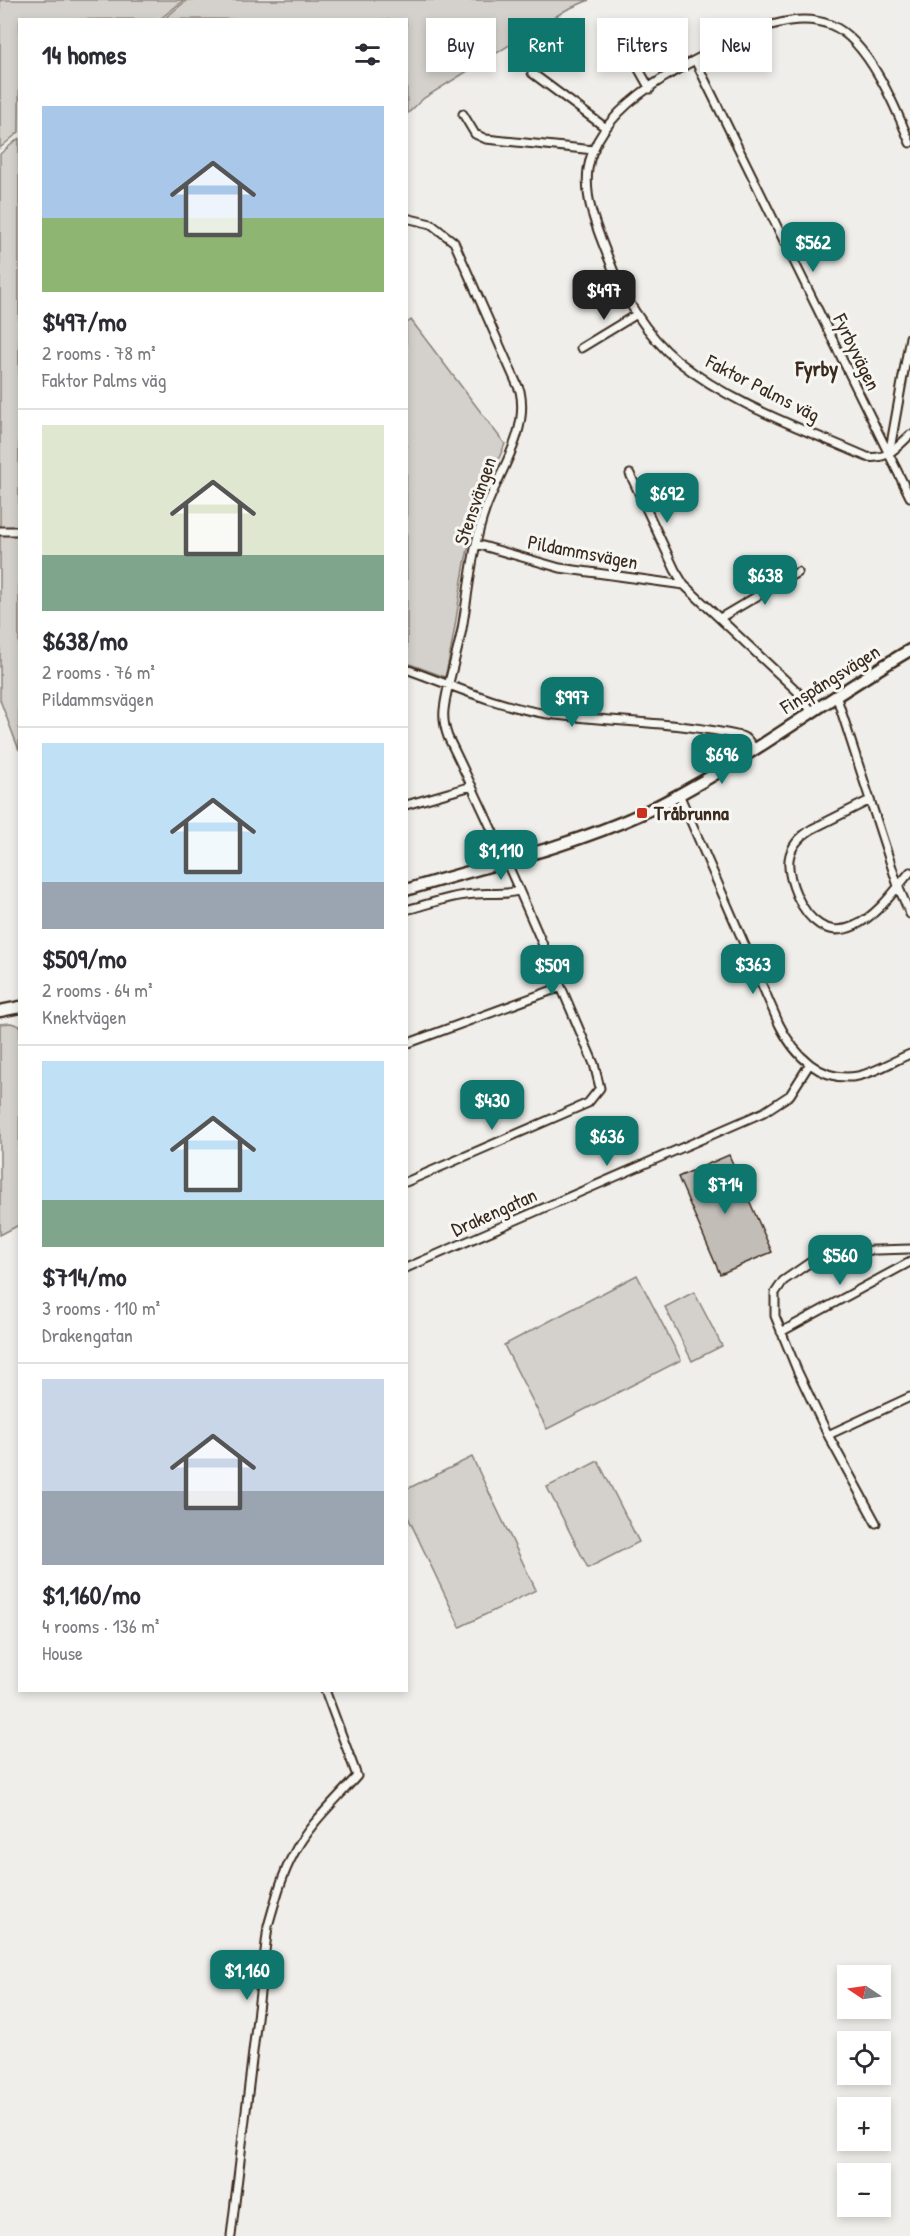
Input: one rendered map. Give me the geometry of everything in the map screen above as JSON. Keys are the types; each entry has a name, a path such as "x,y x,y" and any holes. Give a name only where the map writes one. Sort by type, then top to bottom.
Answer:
{"main road":[{"name":"Finspångsvägen","path":"408,889 507,862 614,825 679,794 910,650"},
{"path":"0,1011 18,1006"}],"street":[{"name":"Faktor Palms väg","path":"889,455 878,458 867,457 762,411 717,387 672,356 637,314 610,263 592,215 588,181 594,150 606,128 621,111 651,89 695,60 770,26 810,20 832,25 850,37 886,91 910,143"},
{"name":"Fyrbyvägen","path":"695,60 910,497"},
{"path":"641,72 651,89"},
{"path":"532,73 606,128"},
{"path":"463,114 475,134 486,140 594,150"},
{"name":"Stensvängen","path":"408,218 431,224 454,242 520,391 522,421 487,506 476,544 444,713 445,730 507,862 596,1072 600,1088 588,1103 408,1181"},
{"path":"581,348 637,314"},
{"path":"889,455 910,337"},
{"path":"889,455 910,435"},
{"name":"Pildammsvägen","path":"630,474 684,585 797,691 812,712"},
{"path":"0,531 18,531"},
{"name":"Pildammsvägen","path":"476,544 560,568 684,585"},
{"path":"720,618 798,572"},
{"path":"408,670 519,707 554,715 657,722 734,734 747,739 754,748"},
{"path":"836,695 898,886 910,914"},
{"path":"408,804 472,786"},
{"path":"679,794 790,1046 809,1065 837,1076 858,1076 910,1054"},
{"path":"870,800 804,834 790,854 789,878 807,915 814,922 832,929 842,929 862,922 910,872"},
{"path":"408,909 457,896 479,893 501,896 518,891"},
{"path":"408,1043 561,987"},
{"name":"Drakengatan","path":"408,1267 764,1112 790,1095 809,1065"},
{"path":"876,1523 828,1435 781,1332 775,1317 775,1293 783,1281 812,1261 845,1251 910,1249"},
{"path":"781,1332 910,1262"},
{"path":"828,1435 910,1397"},
{"path":"231,2236 268,1926 279,1888 293,1854 321,1815 357,1776 326,1692"}],"shaded area":[{"path":"0,0 184,0 161,18 18,18 18,133 0,148"},
{"path":"187,0 589,0 553,18 508,18 508,46 496,53 496,18 426,18 426,72 466,72 424,98 408,113 408,18 165,18"},
{"path":"18,139 18,747 0,700 0,154"},
{"path":"411,320 505,444 482,500 469,543 445,677 408,663 408,322"},
{"path":"11,1023 18,1025 18,1226 0,1235 0,1024"},
{"path":"637,1275 681,1360 547,1429 504,1345"},
{"path":"694,1292 722,1346 692,1361 665,1307"},
{"path":"472,1457 536,1590 460,1627 408,1517 408,1489"},
{"path":"598,1461 639,1542 588,1568 547,1487"}],"building":[{"path":"729,1155 772,1252 720,1274 678,1177"}],"place":[{"name":"Tråbrunna","path":"642,813"}],"district":[{"name":"Fyrby","path":"817,369"}]}
